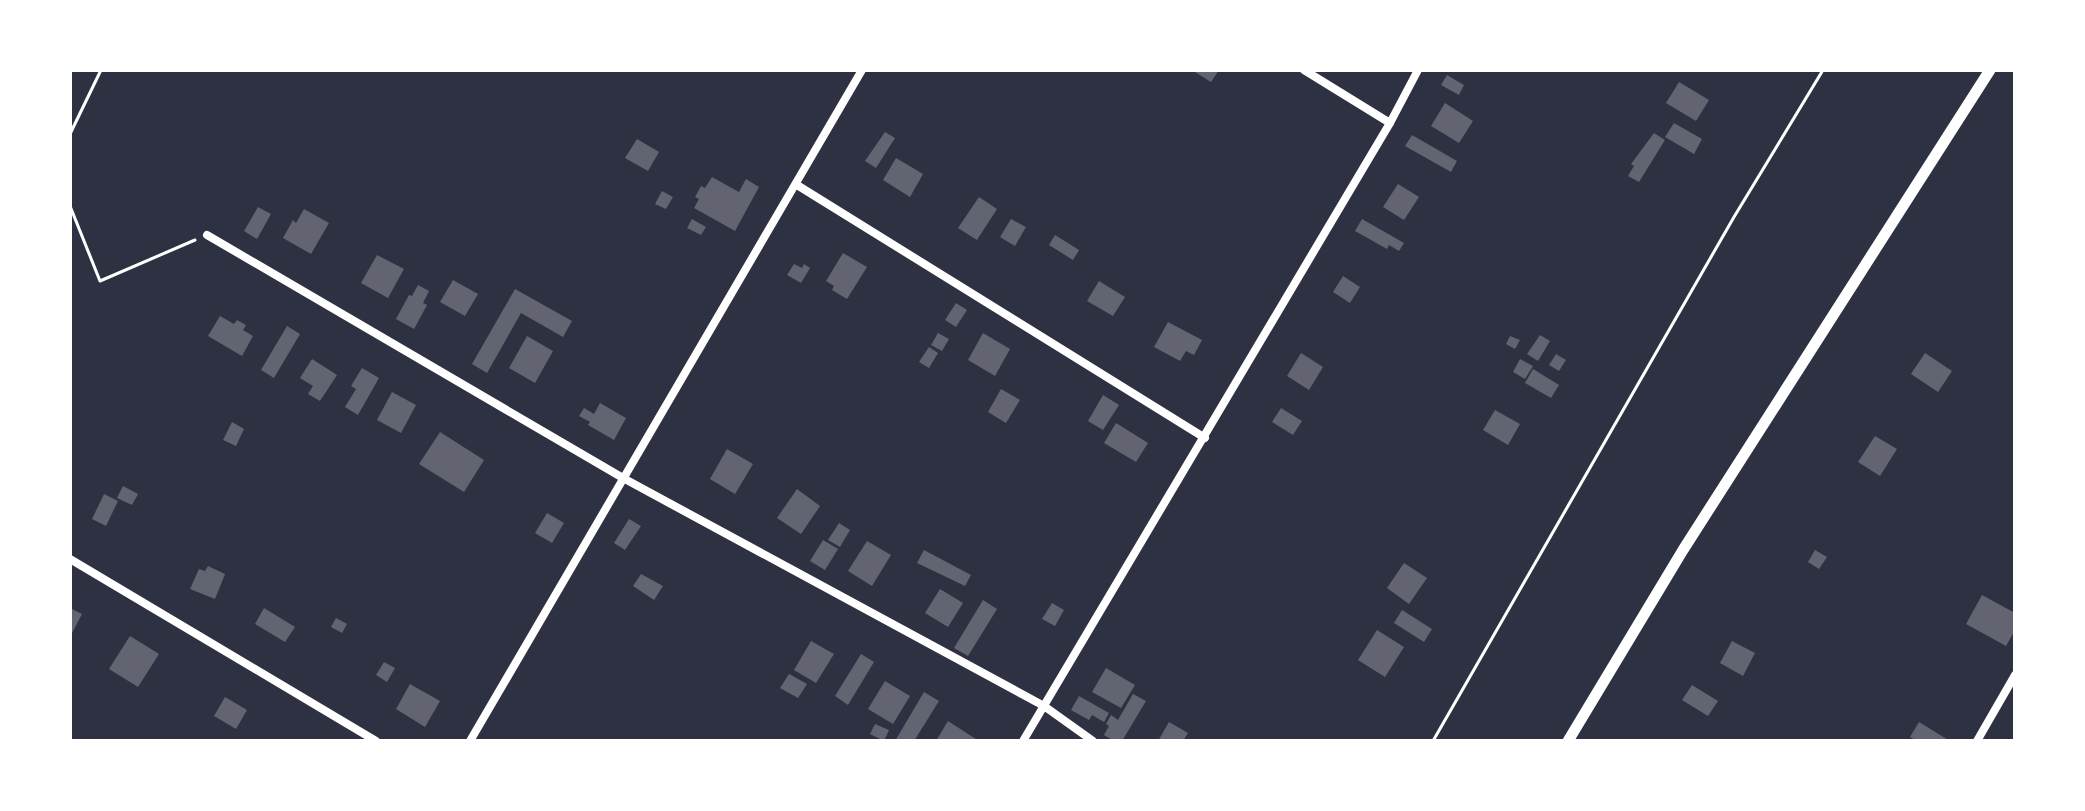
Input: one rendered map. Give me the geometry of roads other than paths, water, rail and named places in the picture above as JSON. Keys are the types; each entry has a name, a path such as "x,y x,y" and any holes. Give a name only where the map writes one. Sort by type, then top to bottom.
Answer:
{"street":[{"path":"470,741 862,70"},
{"path":"1304,70 1390,123"},
{"path":"1023,741 1205,438 1418,70"},
{"path":"1568,741 1692,537 1990,70"},
{"path":"797,185 1205,438"},
{"path":"207,235 623,478 1044,706 1093,741"},
{"path":"70,559 376,741"},
{"path":"1977,741 2015,675"}]}
